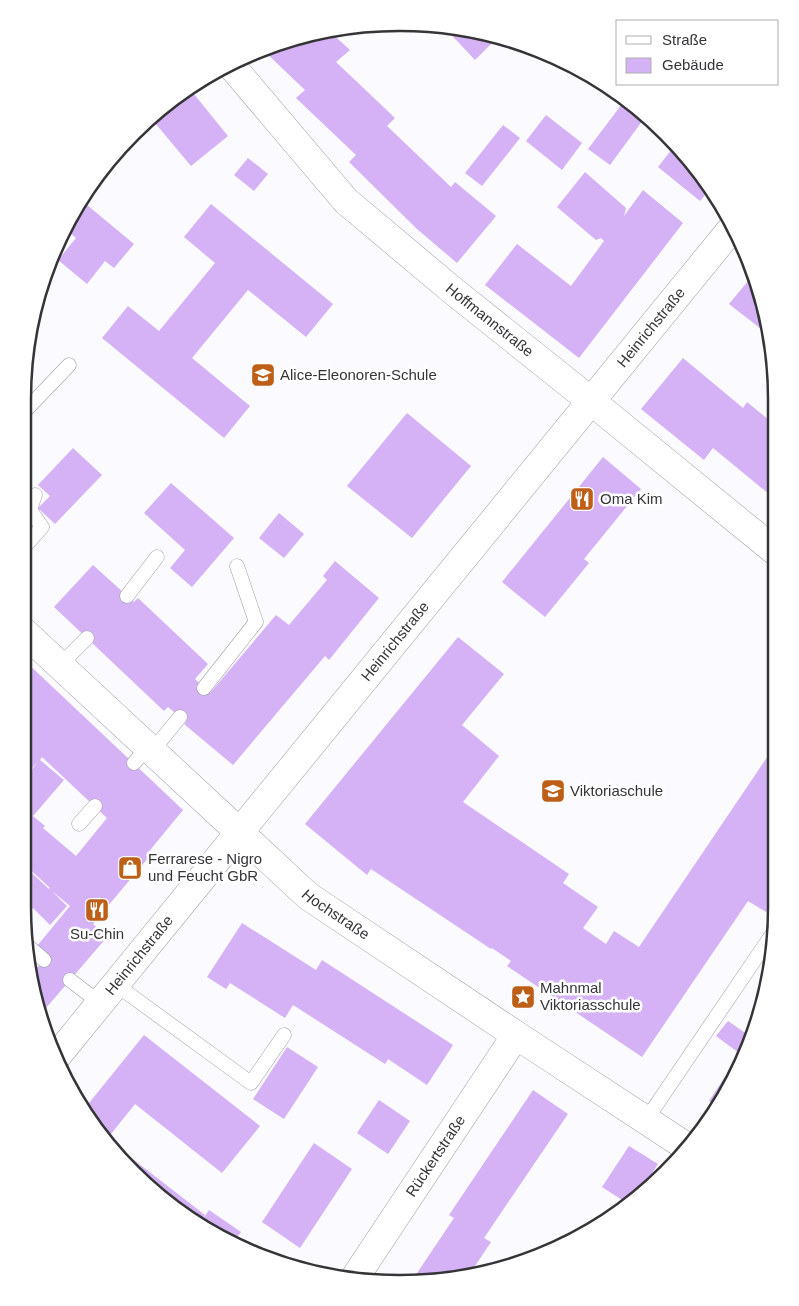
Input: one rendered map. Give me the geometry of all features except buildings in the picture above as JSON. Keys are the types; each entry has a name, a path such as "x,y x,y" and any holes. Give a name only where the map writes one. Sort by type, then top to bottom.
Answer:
{"street":[{"name":"Hoffmannstraße","path":"235,70 346,200 452,290 768,545"},
{"name":"Heinrichstraße","path":"61,1051 728,233"},
{"name":"Hochstraße","path":"31,638 60,665 145,754 239,832 308,896 681,1143"},
{"name":"Rückertstraße","path":"358,1273 516,1035"}],"lane":[{"path":"31,405 69,365"},
{"path":"31,507 35,496"},
{"path":"31,511 42,527 31,539"},
{"path":"127,596 157,557"},
{"path":"204,688 256,622 237,566"},
{"path":"60,665 86,638"},
{"path":"145,754 180,717"},
{"path":"79,824 95,806"},
{"path":"646,1120 766,943"},
{"path":"34,951 44,960"},
{"path":"70,980 108,994 251,1083 284,1035"}],"place":[{"name":"Alice-Eleonoren-Schule","path":"263,375"},
{"name":"Oma Kim","path":"582,499"},
{"name":"Viktoriaschule","path":"553,791"},
{"name":"Ferrarese - Nigro und Feucht GbR","path":"130,868"},
{"name":"Su-Chin","path":"97,910"},
{"name":"Mahnmal Viktoriasschule","path":"523,997"}]}
